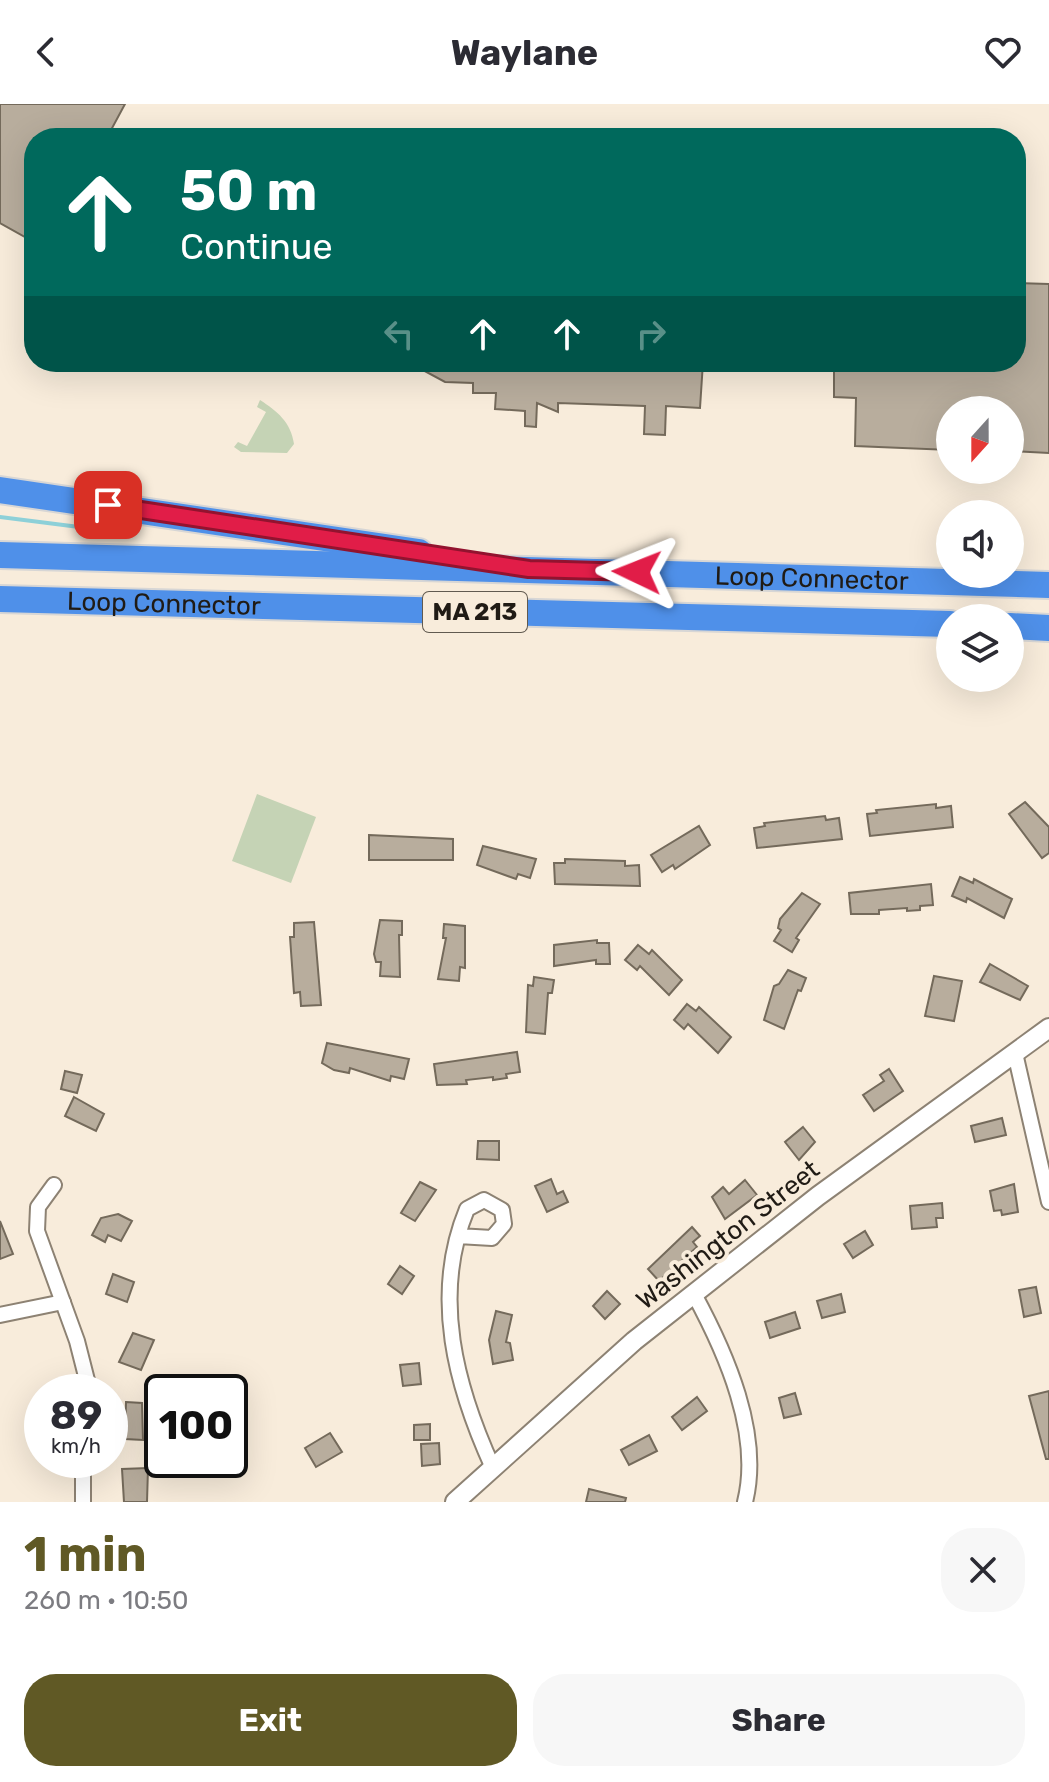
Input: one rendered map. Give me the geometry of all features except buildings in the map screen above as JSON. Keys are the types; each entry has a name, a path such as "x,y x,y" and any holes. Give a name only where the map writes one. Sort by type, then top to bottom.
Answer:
{"highway":[{"path":"0,490 529,569"},
{"name":"Loop Connector","path":"0,555 1049,585"},
{"name":"Loop Connector","path":"0,599 936,624"},
{"path":"1024,627 1049,628"}],"street":[{"name":"Washington Street","path":"455,1502 634,1341 818,1196 1049,1028"},
{"path":"1015,1053 1049,1202"},
{"path":"54,1185 38,1207 37,1231 85,1374"},
{"path":"458,1236 449,1291 450,1331 468,1408 493,1468"},
{"path":"694,1294 723,1352 741,1415 749,1455 745,1502"},
{"path":"0,1315 63,1302"},
{"path":"83,1478 83,1502"}],"green space":[{"path":"260,400 277,413 290,429 294,444 287,453 241,452 234,447 238,442 247,446 266,412 257,407"},
{"path":"257,794 316,817 291,883 232,861"}],"waterway":[{"path":"0,517 87,528"}],"route":[{"path":"108,505 529,569 637,572"}]}
